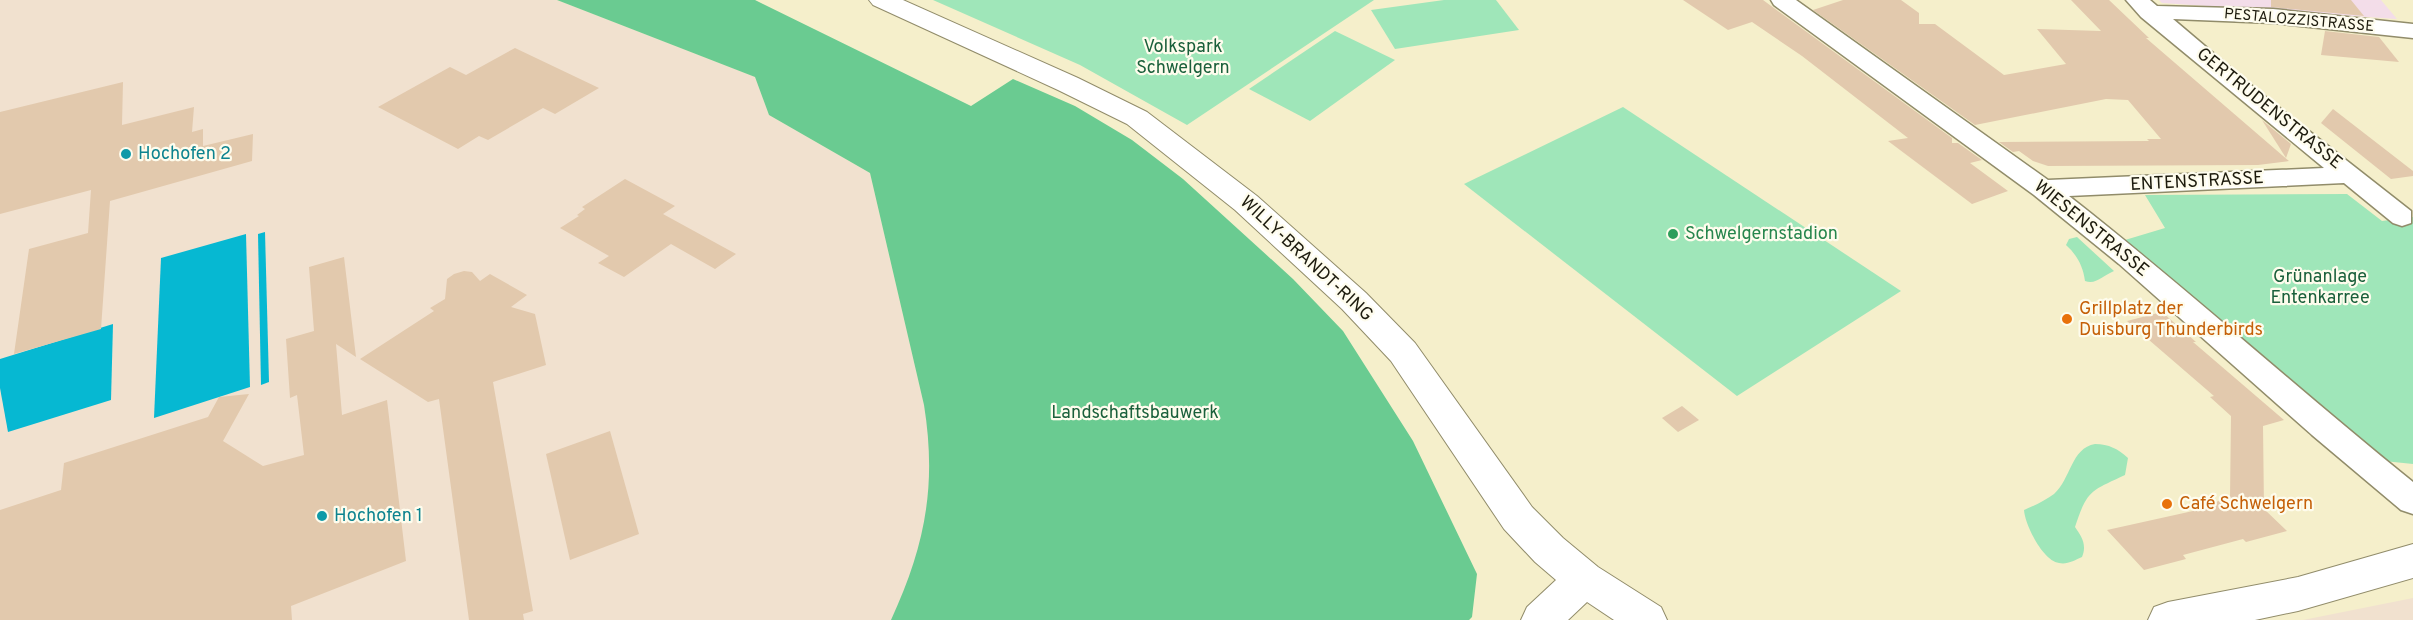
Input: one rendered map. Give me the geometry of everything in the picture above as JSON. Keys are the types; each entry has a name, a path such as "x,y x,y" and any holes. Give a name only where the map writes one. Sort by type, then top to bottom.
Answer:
{"main road":[{"name":"WILLY-BRANDT-RING","path":"882,0 1068,84 1137,118 1246,203 1354,301 1403,352 1518,518 1549,550 1584,579 1647,620"},
{"path":"2168,620 2298,594 2413,561"},
{"path":"1541,620 1584,579"}],"street":[{"name":"WIESENSTRASSE","path":"1782,0 2043,189 2129,257 2323,427 2413,501"},
{"name":"PESTALOZZISTRASSE","path":"2143,6 2272,16 2413,32"},
{"name":"GERTRUDENSTRASSE","path":"2143,6 2402,217"},
{"name":"ENTENSTRASSE","path":"2043,189 2351,176"}],"shaded area":[{"path":"0,0 557,0 755,77 769,115 870,173 924,405 930,442 925,525 910,579 891,620 0,620"},
{"path":"2159,0 2381,0 2397,19 2162,3"},
{"path":"2413,598 2413,620 2303,620"}],"green space":[{"name":"Landschaftsbauwerk","path":"557,0 755,0 971,106 1013,79 1075,106 1132,140 1183,179 1293,279 1343,331 1413,441 1477,574 1472,617 1469,620 891,620 903,593 920,541 928,489 928,434 924,405 870,173 769,115 755,77"},
{"name":"Volkspark Schwelgern","path":"933,0 1374,0 1187,125 1080,65"},
{"path":"1444,0 1496,0 1519,30 1395,49 1371,10"},
{"path":"1335,31 1395,60 1310,121 1249,89"},
{"path":"1623,107 1901,291 1737,396 1464,184"},
{"name":"Grünanlage Entenkarree","path":"2347,194 2382,221 2413,217 2413,464 2384,461 2125,240 2165,228 2145,195"},
{"path":"2077,237 2114,271 2096,281 2085,281 2079,261 2066,245 2069,239"},
{"path":"2095,444 2113,448 2128,458 2125,475 2097,489 2087,499 2075,527 2083,541 2082,557 2068,563 2059,563 2053,561 2041,549 2028,524 2024,510 2054,494 2060,488 2081,451"}],"water":[{"path":"265,232 269,382 261,385 258,234"},
{"path":"246,234 250,387 154,418 161,258"},
{"path":"113,324 111,400 8,432 0,388 0,359"}],"building":[{"path":"1683,0 1763,0 1952,138 1952,143 1958,143 1982,160 1970,163 2008,191 1972,204 1888,141 1908,138 1802,56 1752,22 1728,30"},
{"path":"1843,0 1901,0 1919,13 1919,24 1935,24 2004,75 2066,64 2037,29 2101,31 2071,0 2109,0 2149,38 2146,38 2289,161 2258,165 2048,166 2033,161 2019,151 2013,152 1999,142 2161,139 2128,100 2106,99 1975,125 1813,10"},
{"path":"2271,0 2351,0 2364,16 2271,7"},
{"path":"2325,31 2379,37 2399,62 2321,55"},
{"path":"515,48 599,88 555,114 543,108 488,140 479,136 458,149 378,107 450,67 466,75"},
{"name":"Hochofen 2","path":"123,82 122,125 194,107 192,132 203,129 203,146 253,134 252,161 110,201 101,329 14,354 29,249 88,233 91,190 0,214 0,112"},
{"path":"2333,109 2413,171 2413,176 2391,179 2321,123"},
{"path":"2262,120 2291,144 2286,158"},
{"path":"625,179 675,206 663,214 736,254 715,269 671,244 624,277 598,263 609,256 560,228 579,216 577,215 585,209 582,207"},
{"path":"344,257 356,357 336,344 342,415 387,400 406,561 291,606 292,620 0,620 0,510 61,490 64,463 208,417 219,397 249,394 223,441 263,466 304,455 297,395 290,398 286,339 314,331 309,267"},
{"path":"464,271 472,272 480,281 490,274 527,295 511,307 535,314 546,365 493,382 533,611 523,614 524,620 469,620 439,399 428,402 360,359 434,311 430,308 445,299 447,279"},
{"path":"2162,312 2196,342 2193,342 2284,420 2263,426 2264,509 2287,531 2246,542 2243,539 2183,555 2186,559 2144,570 2107,530 2211,507 2208,504 2230,498 2231,416 2210,397 2214,396 2127,321"},
{"path":"1682,406 1699,420 1678,432 1662,418"},
{"path":"610,431 639,534 570,560 546,454"}],"place":[{"name":"Hochofen 2","path":"126,154"},
{"name":"Schwelgernstadion","path":"1673,234"},
{"name":"Grillplatz der Duisburg Thunderbirds","path":"2067,319"},
{"name":"Café Schwelgern","path":"2167,504"},
{"name":"Hochofen 1","path":"322,516"}]}
